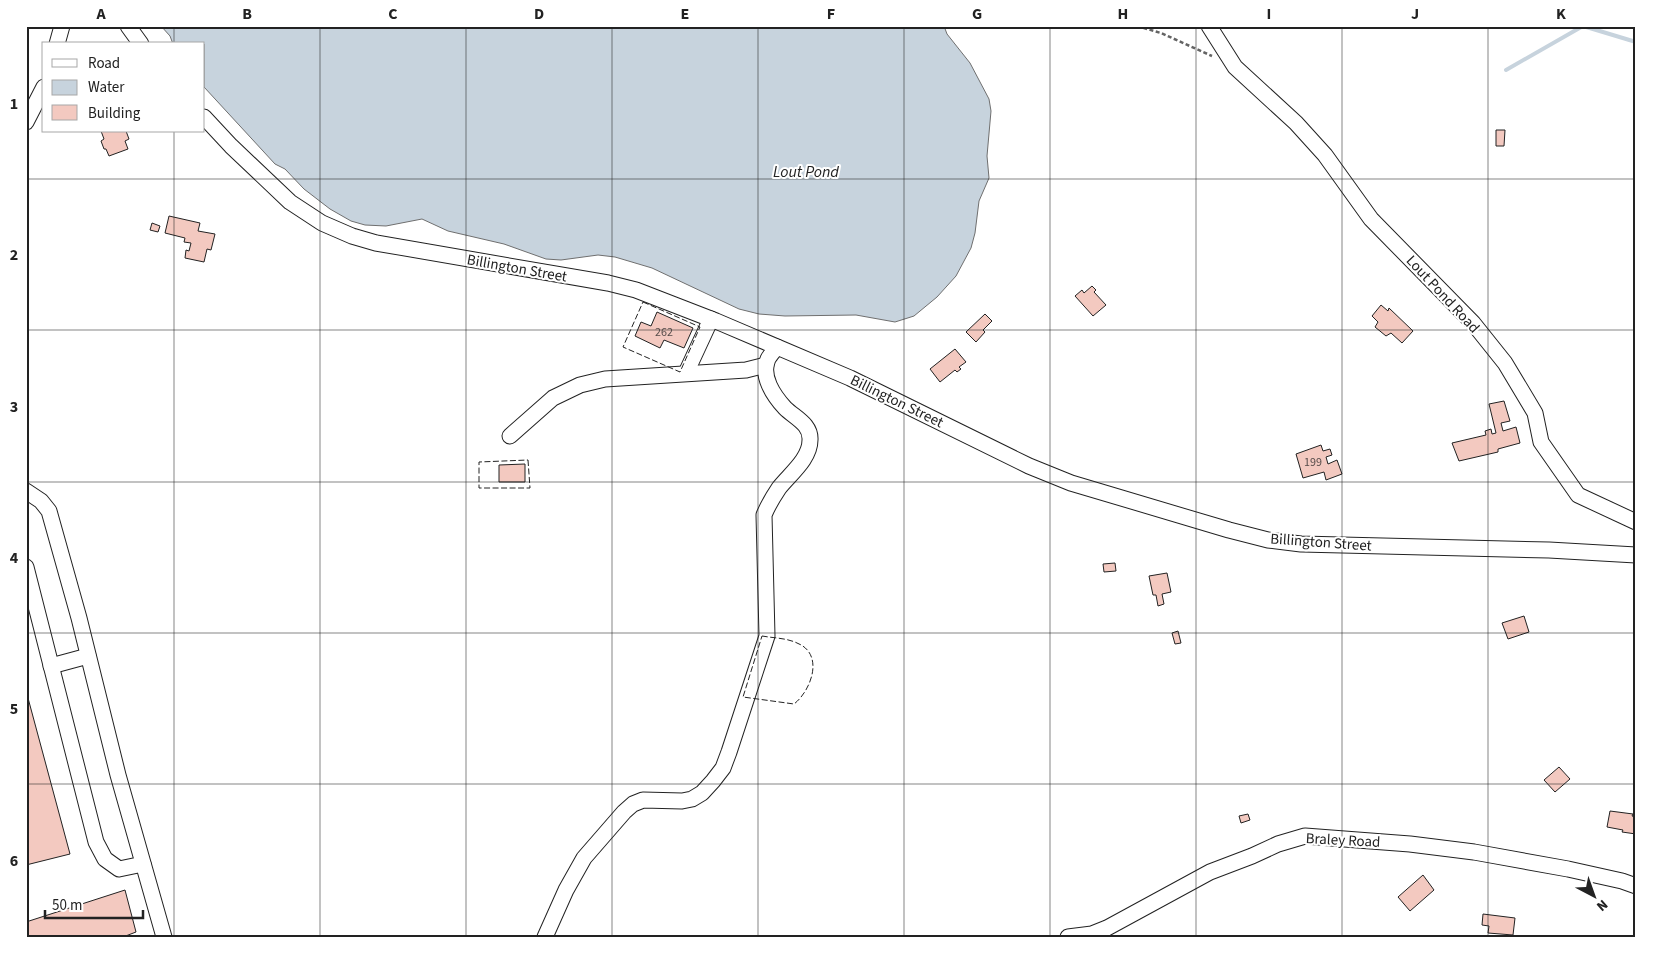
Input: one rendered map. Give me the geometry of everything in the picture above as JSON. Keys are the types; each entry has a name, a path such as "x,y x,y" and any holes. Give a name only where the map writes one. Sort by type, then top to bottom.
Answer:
{"street":[{"path":"58,42 62,26"},
{"path":"128,26 140,42"},
{"name":"Lout Pond Road","path":"1209,26 1235,67 1296,123 1325,155 1342,181 1372,219 1473,323 1505,363 1535,413 1541,442 1578,495 1636,522"},
{"path":"26,122 42,91"},
{"name":"Billington Street","path":"205,118 231,146 290,202 307,215 337,230 376,243 618,286 652,296 711,319 858,382 1030,466 1071,483 1127,501 1268,540 1301,544 1549,550 1636,555"},
{"path":"686,373 711,319"},
{"path":"545,937 566,890 584,858 624,812 633,804 643,800 682,801 692,799 702,793 713,781 722,768 729,752 767,636 764,515 774,495 808,452 810,439 807,426 785,407 767,380 766,365 777,347"},
{"path":"510,436 553,398 580,385 604,379 746,370 766,365"},
{"path":"26,491 41,501 49,511 118,775 164,937"},
{"path":"26,568 96,842 105,859 119,869 143,864"},
{"path":"51,666 88,656"},
{"name":"Braley Road","path":"1068,937 1092,934 1107,928 1210,872 1278,844 1305,836 1410,844 1474,852 1577,871 1636,886"}],"path":[{"path":"1137,26 1162,33 1235,67"}],"water":[{"name":"Lout Pond","path":"161,26 944,26 947,34 970,63 989,99 991,111 987,156 989,178 979,201 971,248 956,276 937,297 914,316 895,322 856,315 785,316 759,314 739,309 652,268 615,257 598,255 561,260 546,259 504,244 448,231 422,219 386,226 365,225 351,221 330,209 304,189 285,169 275,164 205,88 205,42 172,42 170,36"}],"building":[{"path":"1496,130 1505,130 1504,146 1496,146"},
{"path":"101,132 126,132 129,139 125,141 128,149 109,156 101,141 104,139"},
{"path":"169,216 200,223 198,231 215,234 211,250 207,249 204,262 185,258 186,250 189,251 191,243 184,242 185,238 165,233"},
{"path":"152,223 160,226 158,232 150,230"},
{"path":"1092,286 1096,290 1094,292 1106,305 1093,316 1075,296 1082,290 1084,293"},
{"path":"1381,305 1388,311 1389,308 1413,331 1402,343 1391,333 1386,336 1375,327 1378,322 1372,316"},
{"path":"657,312 693,328 684,348 664,340 660,348 635,336 641,322 651,326"},
{"path":"985,314 992,321 983,330 985,332 976,342 966,332"},
{"path":"955,349 966,362 959,367 961,369 957,372 955,370 940,382 930,369"},
{"path":"1504,401 1510,421 1501,423 1503,431 1516,427 1520,443 1498,449 1498,452 1459,461 1452,443 1486,435 1485,431 1491,429 1492,434 1496,433 1489,404"},
{"path":"1321,445 1323,451 1330,449 1332,455 1326,457 1328,464 1337,460 1342,474 1326,480 1324,472 1303,478 1296,454"},
{"path":"525,464 525,482 499,482 499,465"},
{"path":"1115,563 1116,571 1104,572 1103,564"},
{"path":"1167,573 1171,592 1162,594 1164,604 1158,606 1156,595 1153,595 1149,576"},
{"path":"1524,616 1529,632 1508,639 1502,623"},
{"path":"1178,631 1181,643 1175,644 1172,633"},
{"path":"28,698 70,854 26,865 26,699"},
{"path":"1559,767 1570,779 1555,792 1544,780"},
{"path":"1610,811 1633,814 1632,816 1636,817 1636,834 1607,827"},
{"path":"1248,814 1250,820 1241,823 1239,816"},
{"path":"1423,875 1434,890 1410,911 1398,897"},
{"path":"125,890 136,932 123,937 26,937 26,922"},
{"path":"1483,914 1515,918 1513,935 1488,933 1489,926 1482,925"}],"waterway":[{"path":"1506,70 1583,26 1636,42"}],"fence":[{"path":"643,302 700,327 680,372 623,347 643,302"},
{"path":"528,460 530,488 479,488 479,462 528,460"},
{"path":"762,636 793,641 806,648 811,655 813,664 810,682 806,691 794,704 743,697 762,636"}]}
